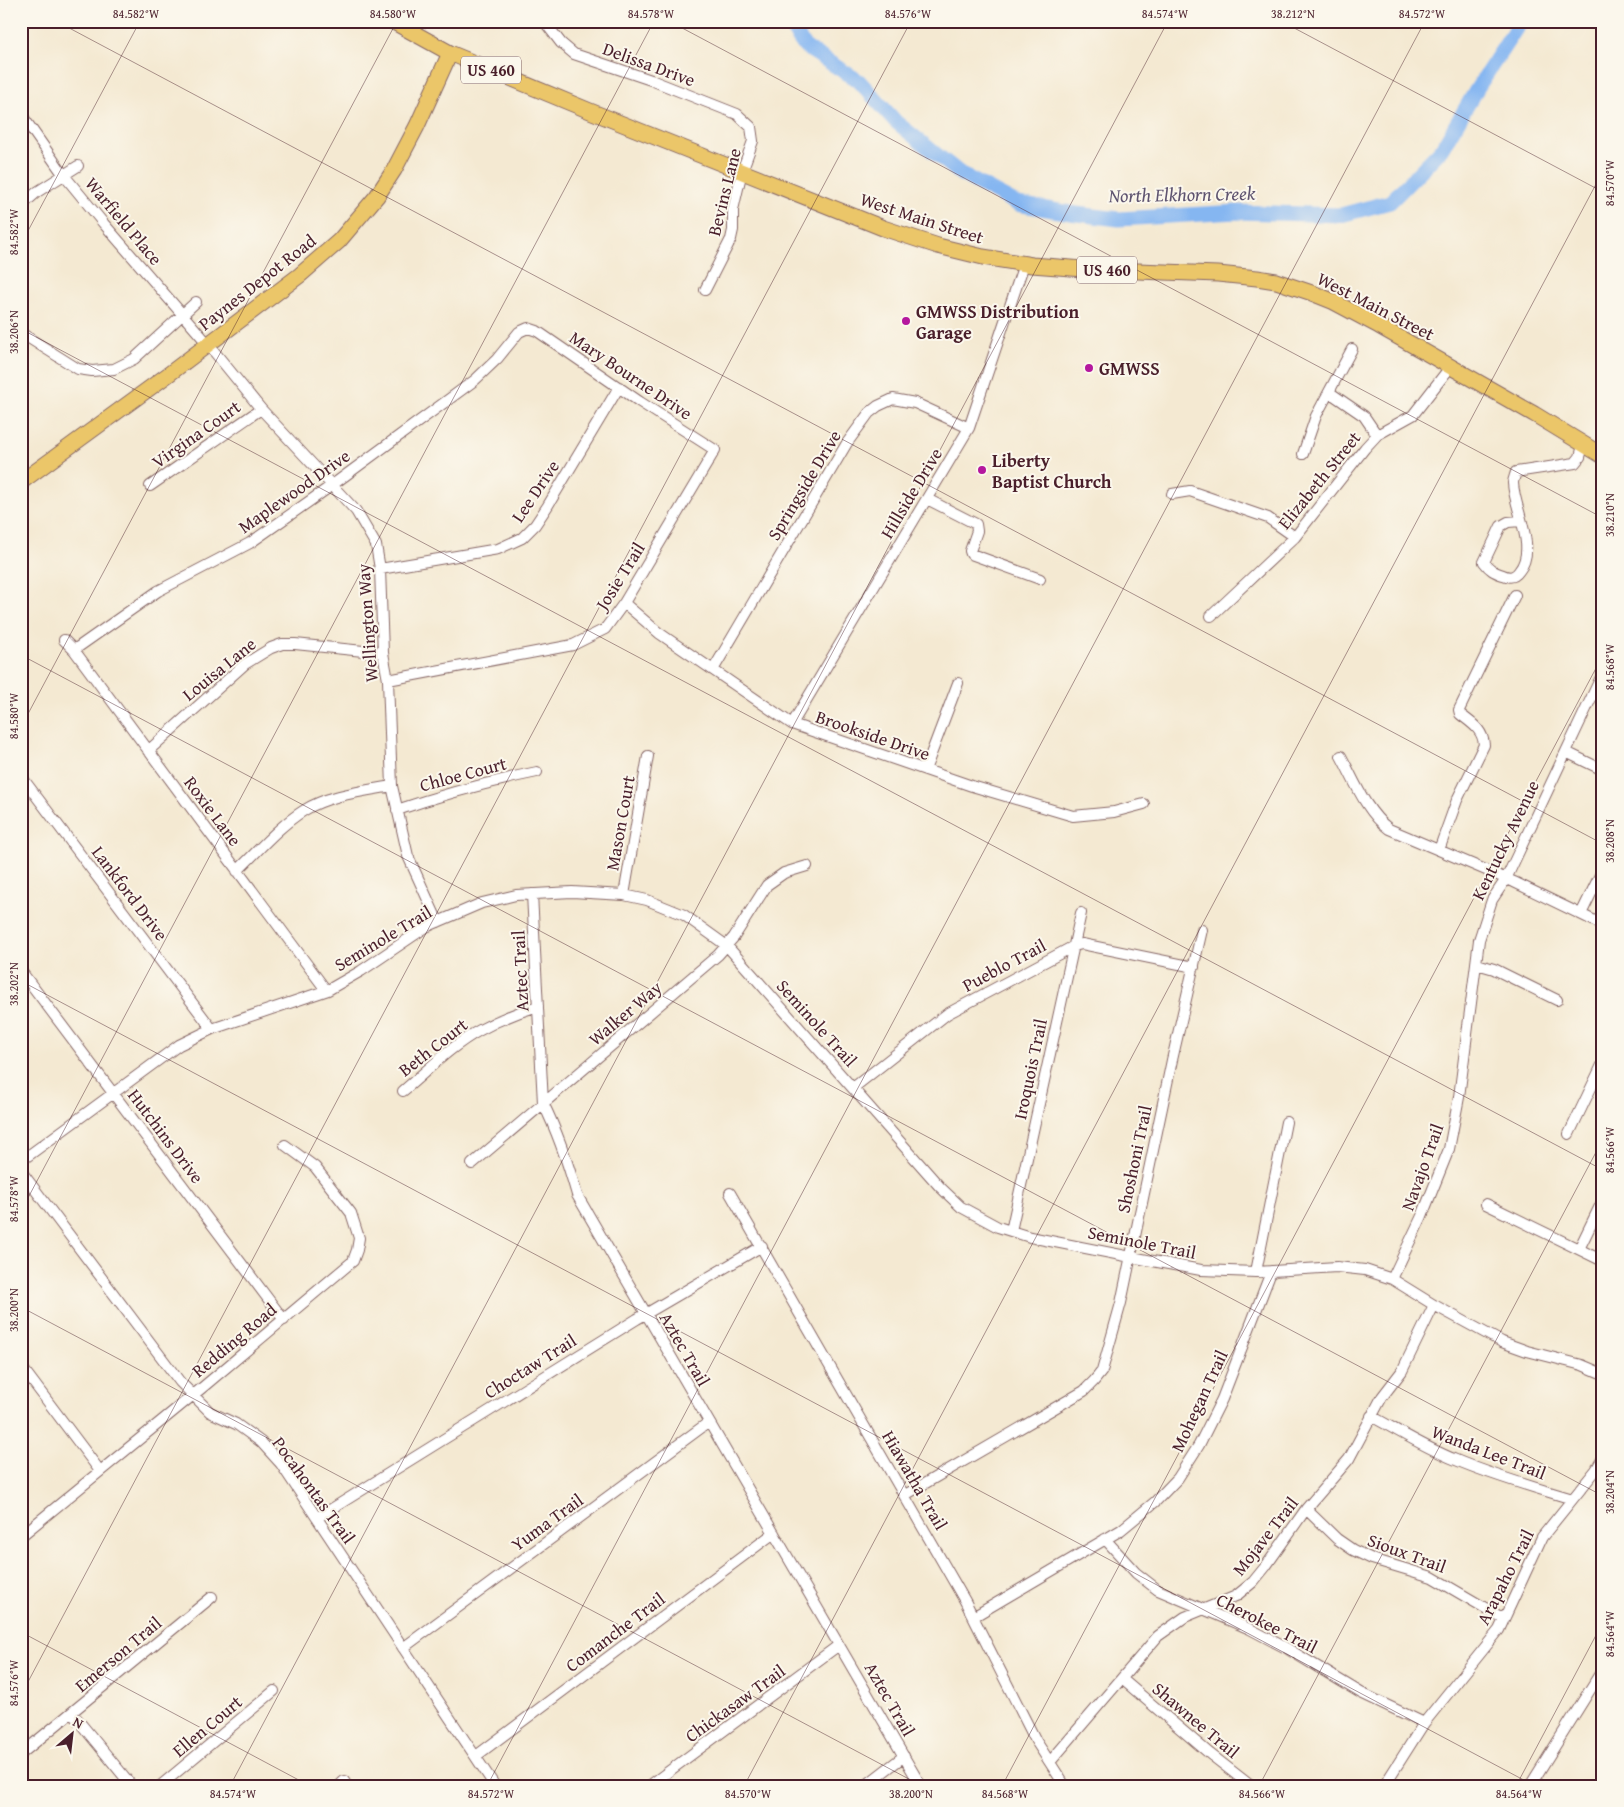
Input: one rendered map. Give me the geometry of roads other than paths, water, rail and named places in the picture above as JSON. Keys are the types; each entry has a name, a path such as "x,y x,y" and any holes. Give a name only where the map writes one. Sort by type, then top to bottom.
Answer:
{"main road":[{"name":"US 460","path":"392,21 450,53"},
{"name":"West Main Street","path":"450,53 593,112 910,237 962,252 1024,264 1084,269 1218,274 1276,281 1332,301 1451,366 1603,456"},
{"name":"Paynes Depot Road","path":"21,482 300,274 351,229 377,196 394,170 417,126 450,53"}],"street":[{"name":"Delissa Drive","path":"544,21 561,43 574,54 651,80 737,114 751,127"},
{"name":"Warfield Place","path":"21,114 63,174 208,344"},
{"name":"Bevins Lane","path":"704,290 731,239 733,210 742,171 753,141 751,127"},
{"path":"21,206 63,174 78,166"},
{"name":"Hillside Drive","path":"792,724 968,428 1024,264"},
{"path":"21,333 78,369 92,372 114,369 134,359 196,302"},
{"name":"Mary Bourne Drive","path":"528,328 537,330 692,437 715,450"},
{"name":"Maplewood Drive","path":"74,650 158,591 250,543 331,486 475,380 497,359 519,332 528,328"},
{"name":"Wellington Way","path":"208,344 260,408 356,511 376,545 380,569 383,653 388,680 392,786 408,856 438,922"},
{"path":"1302,454 1316,416 1352,349"},
{"name":"Elizabeth Street","path":"1211,616 1295,536 1356,457 1377,436 1413,415 1451,366"},
{"name":"Lee Drive","path":"380,569 498,549 522,538 535,525 547,507 619,387"},
{"path":"1329,392 1364,416 1377,436"},
{"name":"Springside Drive","path":"713,670 848,443 869,413 886,401 900,399 915,403 968,428"},
{"name":"Virgina Court","path":"150,486 260,408"},
{"path":"1521,521 1508,522 1501,526 1484,562 1490,570 1508,578 1516,576 1526,558 1526,546 1521,521 1513,483 1516,472 1574,463 1580,458 1583,445"},
{"name":"Josie Trail","path":"388,680 573,645 605,629 624,603 715,450"},
{"path":"1172,494 1190,491 1268,518 1295,536"},
{"path":"927,499 976,524 977,531 970,551 971,554 1040,579"},
{"path":"1439,850 1457,800 1484,744 1481,731 1460,714 1458,710 1515,595"},
{"name":"Brookside Drive","path":"624,603 659,632 792,724 925,770 1073,816 1114,812 1144,804"},
{"path":"64,640 74,650"},
{"name":"Louisa Lane","path":"148,751 245,664 271,648 282,644 295,644 383,653"},
{"name":"Roxie Lane","path":"74,650 326,990"},
{"name":"Kentucky Avenue","path":"1468,1031 1479,940 1492,900 1506,879 1603,673"},
{"path":"925,770 958,683"},
{"path":"1566,752 1603,770"},
{"name":"Mason Court","path":"624,895 648,756"},
{"path":"1341,756 1372,812 1389,829 1506,879 1603,925"},
{"name":"Chloe Court","path":"398,810 444,794 537,772"},
{"name":"Lankford Drive","path":"21,776 212,1029"},
{"path":"237,871 280,828 304,810 337,797 392,786"},
{"name":"Walker Way","path":"472,1164 699,972 727,946 767,885 784,873 807,866"},
{"path":"1581,914 1603,869"},
{"name":"Seminole Trail","path":"21,1161 168,1052 190,1039 212,1029 326,990 361,972 426,928 438,922 482,903 516,895 572,892 624,895 647,900 684,915 727,946 940,1187 961,1207 980,1218 1011,1231 1201,1270 1271,1272 1337,1267 1365,1270 1392,1279 1434,1305 1502,1342 1527,1351 1582,1365 1603,1374"},
{"name":"Aztec Trail","path":"532,894 543,1103 556,1128 577,1195 921,1786"},
{"name":"Iroquois Trail","path":"1011,1231 1081,913"},
{"name":"Shoshoni Trail","path":"905,1495 1084,1391 1102,1371 1121,1303 1172,1060 1202,930"},
{"name":"Pueblo Trail","path":"853,1088 947,1014 1074,946 1082,944 1194,966"},
{"path":"1476,964 1494,969 1557,1000"},
{"name":"Hutchins Drive","path":"21,971 284,1320"},
{"name":"Beth Court","path":"403,1091 448,1051 479,1030 512,1014 538,1006"},
{"name":"Navajo Trail","path":"1392,1279 1422,1216 1449,1149 1459,1097 1468,1031"},
{"path":"1569,1134 1603,1063"},
{"path":"1256,1272 1286,1122"},
{"name":"Redding Road","path":"21,1536 353,1261 359,1238 351,1213 315,1167 285,1145"},
{"name":"Pocahontas Trail","path":"21,1171 192,1396 210,1412 236,1424 268,1449 281,1464 495,1786"},
{"name":"Hiawatha Trail","path":"730,1193 905,1495 973,1617 1036,1741 1065,1786"},
{"path":"1579,1249 1603,1200"},
{"path":"1486,1204 1603,1261"},
{"name":"Choctaw Trail","path":"317,1518 646,1314 762,1246"},
{"name":"Mohegan Trail","path":"973,1617 1121,1530 1156,1501 1178,1478 1199,1445 1222,1399 1271,1272"},
{"name":"Mojave Trail","path":"1050,1762 1158,1636 1185,1617 1236,1596 1253,1582 1306,1509 1349,1459 1382,1397 1402,1371 1434,1305"},
{"path":"21,1366 100,1471"},
{"name":"Wanda Lee Trail","path":"1371,1416 1454,1460 1572,1499"},
{"name":"Yuma Trail","path":"403,1648 709,1422"},
{"name":"Arapaho Trail","path":"1384,1786 1424,1724 1498,1630 1542,1537 1596,1470 1603,1458"},
{"name":"Sioux Trail","path":"1306,1509 1337,1539 1352,1550 1372,1559 1432,1578 1504,1619"},
{"name":"Comanche Trail","path":"476,1756 774,1533"},
{"name":"Cherokee Trail","path":"1105,1539 1136,1573 1158,1590 1273,1640 1361,1693 1424,1724"},
{"name":"Emerson Trail","path":"21,1754 212,1597"},
{"name":"Chickasaw Trail","path":"649,1786 839,1645"},
{"path":"1530,1786 1602,1674"},
{"name":"Shawnee Trail","path":"1122,1679 1251,1786"},
{"name":"Ellen Court","path":"160,1786 274,1691"},
{"path":"72,1713 132,1786"},
{"path":"865,1786 904,1756"},
{"path":"339,1786 344,1782 347,1786"}],"waterway":[{"name":"North Elkhorn Creek","path":"787,21 805,47 859,81 896,122 961,174 1017,204 1119,219 1237,212 1341,215 1390,202 1441,150 1478,87 1521,21"}],"place":[{"name":"GMWSS Distribution Garage","path":"906,321"},
{"name":"GMWSS","path":"1089,368"},
{"name":"Liberty Baptist Church","path":"982,470"}]}
